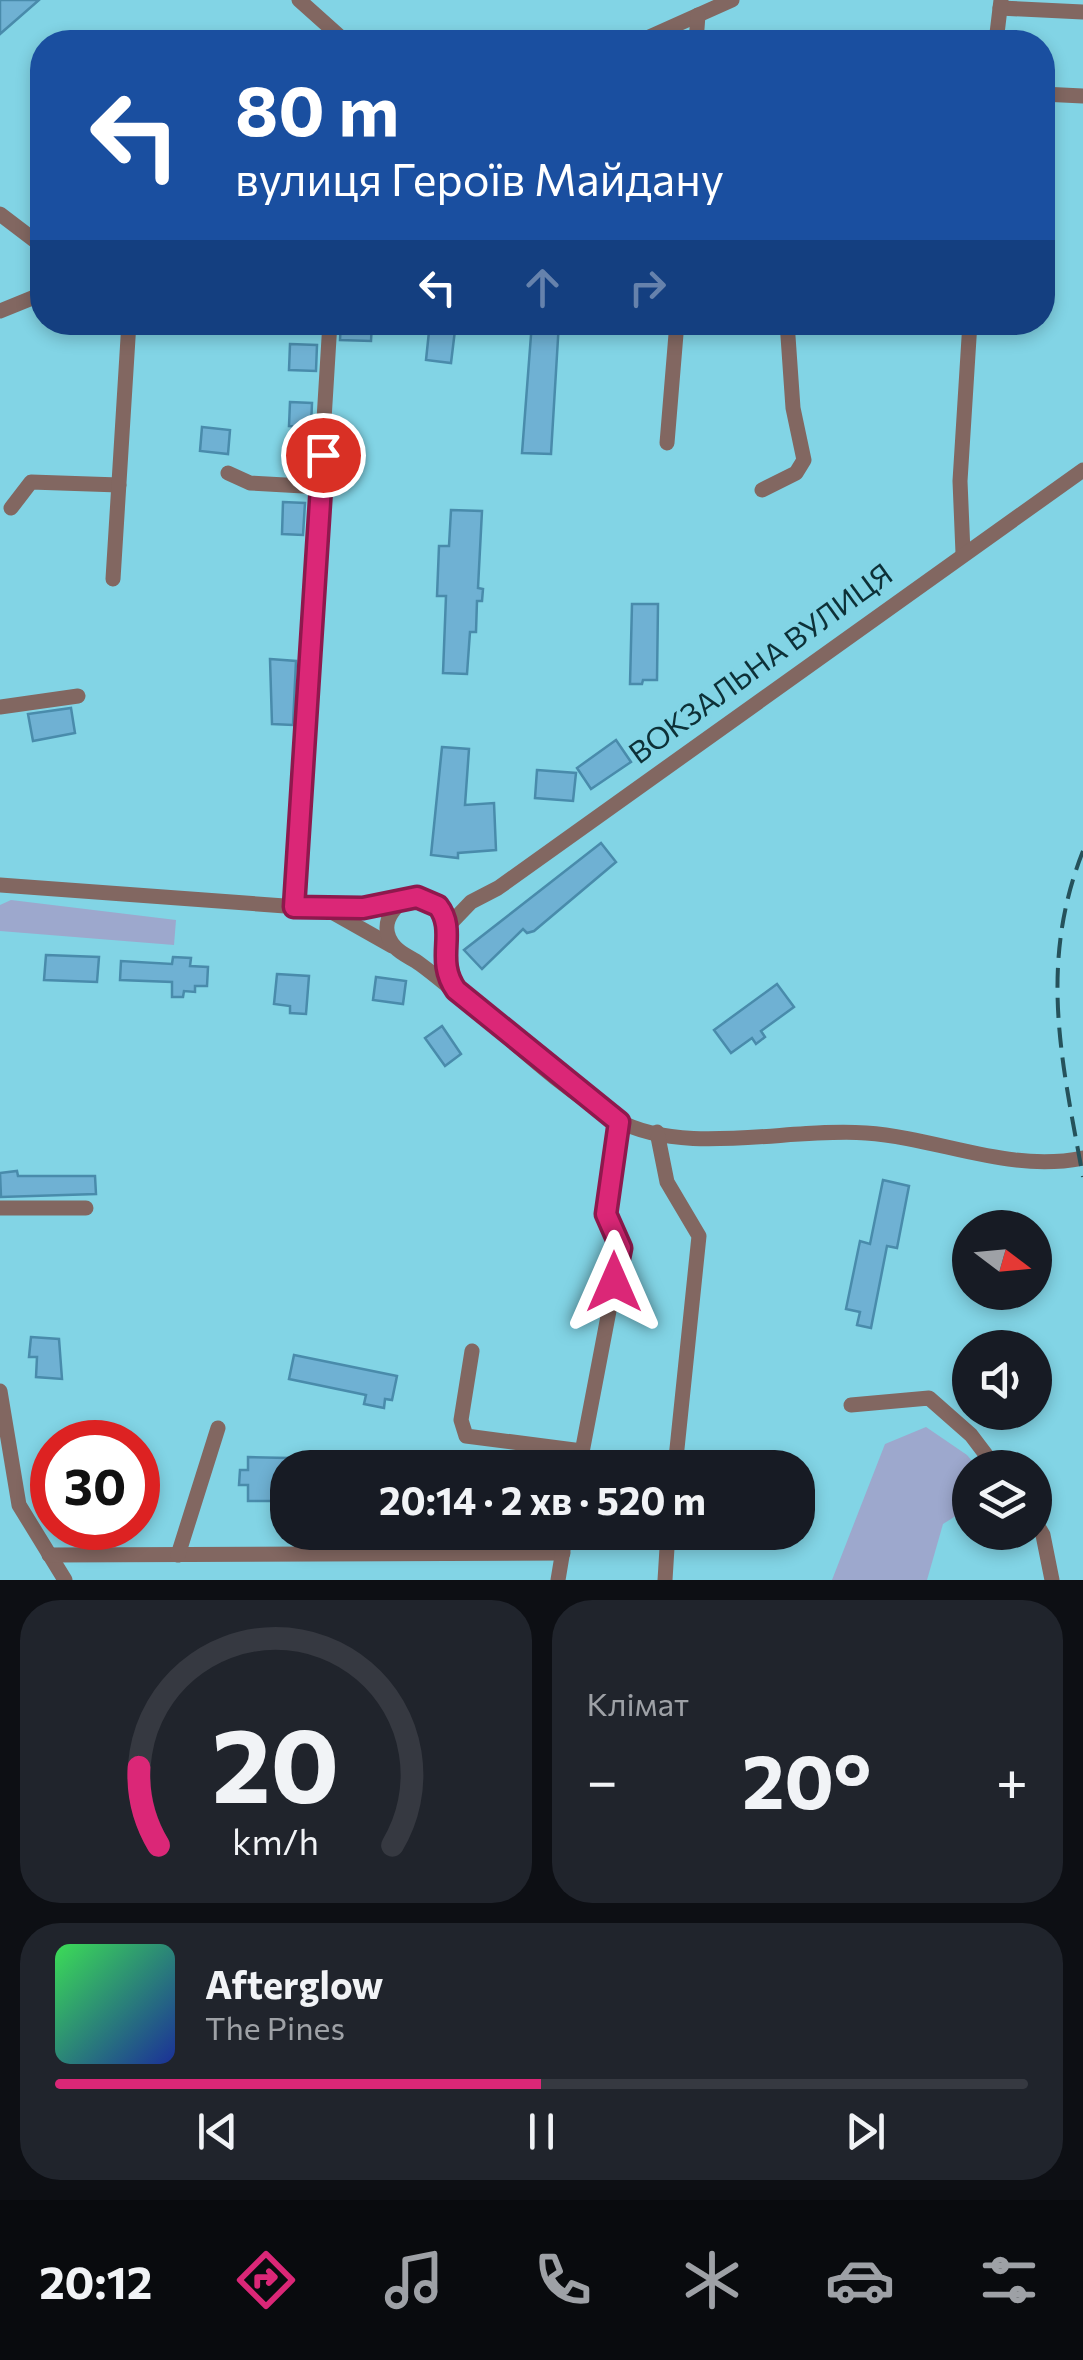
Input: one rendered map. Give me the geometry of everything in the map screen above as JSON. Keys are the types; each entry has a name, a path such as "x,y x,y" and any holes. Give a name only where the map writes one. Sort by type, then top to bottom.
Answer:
{"street":[{"path":"299,0 333,30"},
{"path":"664,30 732,0"},
{"path":"997,30 1000,4 1083,12"},
{"path":"697,30 698,14"},
{"path":"1055,95 1083,96"},
{"path":"0,214 30,237"},
{"path":"0,311 30,299"},
{"path":"113,578 128,335"},
{"path":"294,907 329,335"},
{"path":"667,443 676,335"},
{"path":"762,490 796,473 804,460 794,408 789,335"},
{"path":"963,553 960,482 969,335"},
{"name":"ВОКЗАЛЬНА ВУЛИЦЯ","path":"447,931 471,902 498,888 1083,470"},
{"path":"228,473 250,483 322,487"},
{"path":"12,508 31,482 119,484"},
{"path":"0,707 78,696"},
{"path":"0,885 326,909 417,897 471,902"},
{"path":"432,901 443,912 447,931 444,966 456,990"},
{"path":"402,902 391,912 387,928 403,953"},
{"path":"326,909 403,953 456,990 619,1122 692,1138 868,1133 1020,1164 1050,1165 1083,1158"},
{"path":"403,953 432,953 447,931"},
{"path":"582,1450 621,1248 606,1214 619,1122"},
{"path":"657,1132 667,1182 699,1236 676,1450"},
{"path":"0,1208 86,1208"},
{"path":"472,1351 461,1420 466,1436 535,1450"},
{"path":"0,1391 19,1505 64,1580"},
{"path":"850,1405 929,1398 982,1450"},
{"path":"178,1555 218,1428"},
{"path":"0,1498 19,1505"},
{"path":"558,1580 563,1550"},
{"path":"664,1580 666,1550"},
{"path":"1046,1550 1052,1580"},
{"path":"50,1556 562,1553"}],"shaded area":[{"path":"11,900 176,920 174,945 0,931 0,905"},
{"path":"926,1427 960,1450 952,1450 952,1518 943,1524 927,1580 832,1580 885,1444"}],"building":[{"path":"0,0 39,0 0,34"},
{"path":"340,335 371,335 371,341 340,340"},
{"path":"429,335 454,335 451,363 426,360"},
{"path":"531,335 558,335 551,454 522,453"},
{"path":"290,344 317,345 316,371 289,370"},
{"path":"290,402 312,403 311,427 289,426"},
{"path":"202,427 230,430 228,454 200,451"},
{"path":"283,502 305,503 303,535 282,534"},
{"path":"451,510 482,511 478,588 483,589 482,601 477,601 476,632 470,632 467,674 443,673 446,596 437,596 439,546 449,546"},
{"path":"632,604 658,604 657,680 643,680 642,684 630,684"},
{"path":"270,659 296,661 293,725 272,724"},
{"path":"71,708 75,733 33,741 28,714"},
{"path":"616,740 631,762 591,789 577,768"},
{"path":"442,747 469,749 465,805 494,803 496,850 458,853 458,858 431,855"},
{"path":"537,770 576,773 573,801 535,798"},
{"path":"601,843 616,862 534,931 527,933 523,929 482,969 464,950"},
{"path":"46,955 99,957 97,982 44,980"},
{"path":"173,957 191,958 190,966 208,967 207,986 195,986 195,992 184,991 183,997 172,997 172,982 120,980 121,961 172,964"},
{"path":"277,974 309,976 306,1014 290,1013 290,1006 274,1004"},
{"path":"376,977 406,981 403,1004 373,1000"},
{"path":"777,984 794,1007 761,1031 765,1037 756,1044 752,1038 731,1053 714,1030"},
{"path":"442,1026 461,1054 445,1066 425,1038"},
{"path":"17,1171 18,1176 95,1176 96,1194 1,1197 0,1173"},
{"path":"883,1180 909,1186 897,1248 887,1246 871,1328 857,1325 860,1312 846,1309 860,1241 870,1244"},
{"path":"31,1337 59,1339 62,1379 36,1377 37,1357 29,1357"},
{"path":"294,1355 397,1376 392,1400 385,1399 384,1408 364,1404 366,1395 289,1379"},
{"path":"248,1457 270,1458 270,1501 248,1501 248,1485 239,1485 240,1470 248,1470"}],"railway":[{"path":"1083,851 1069,893 1058,974 1062,1053 1083,1177"}],"route":[{"path":"323,455 294,907 363,908 417,897 438,906 447,927 444,966 456,990 577,1092 619,1122 606,1214 621,1248 614,1282"}]}
